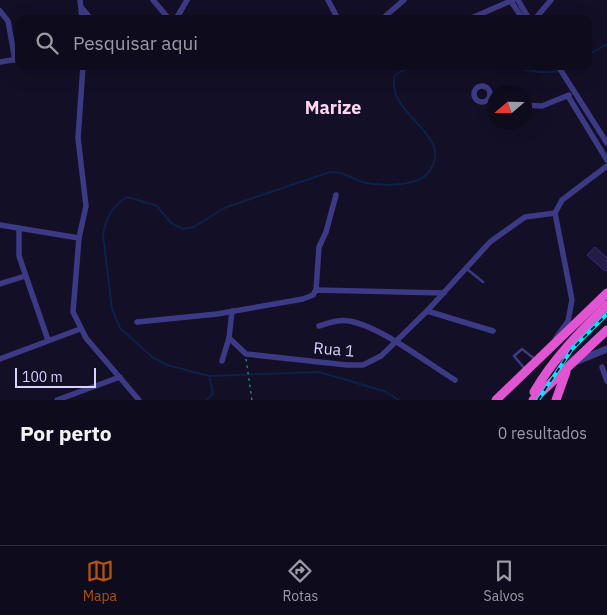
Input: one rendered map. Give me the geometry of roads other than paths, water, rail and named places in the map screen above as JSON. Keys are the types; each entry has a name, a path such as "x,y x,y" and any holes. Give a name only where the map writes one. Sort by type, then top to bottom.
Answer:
{"highway":[{"path":"496,400 607,293"},
{"path":"534,396 546,372 569,344 607,305"},
{"path":"534,396 549,386 607,330"},
{"path":"556,400 567,369"}],"street":[{"path":"80,0 82,15"},
{"path":"153,0 166,15"},
{"path":"178,15 187,0"},
{"path":"328,0 336,15"},
{"path":"387,15 404,0"},
{"path":"478,15 511,0 520,15"},
{"path":"518,0 527,15"},
{"path":"538,15 551,0"},
{"path":"81,8 87,15"},
{"path":"0,11 8,21 15,51"},
{"path":"0,62 15,59"},
{"path":"83,70 78,138 86,206 80,238 73,312 80,329 139,400"},
{"path":"561,70 607,143"},
{"path":"532,105 542,106 576,92"},
{"path":"568,96 607,160"},
{"path":"548,350 568,321 572,300 554,213 562,200 607,166"},
{"path":"137,322 232,311 304,299 313,295 316,290 319,247 326,232 336,195"},
{"name":"Rua 1","path":"229,338 246,354 363,365 381,356 395,343 490,242 525,217 554,213"},
{"path":"0,224 80,238"},
{"path":"19,228 19,256 48,340"},
{"path":"0,284 25,276"},
{"path":"316,290 444,293"},
{"path":"222,361 229,338 232,311"},
{"path":"427,311 493,331"},
{"path":"319,326 340,320 349,321 374,330 455,380"},
{"path":"0,359 80,329"},
{"path":"575,362 607,349"},
{"path":"602,367 607,380"},
{"path":"57,400 120,377"}],"lane":[{"path":"466,268 483,282"},
{"path":"526,371 514,356 515,354 522,349 537,361"}],"waterway":[{"path":"592,53 607,44"},
{"path":"399,400 384,391 319,372 209,376 167,365 152,357 120,328 112,309 103,235 108,218 114,208 127,197 157,206 171,223 183,229 194,227 224,208 330,172 379,185 401,184 420,179 427,174 435,160 434,148 428,136 400,102 395,89 395,75 405,70"},
{"path":"527,70 543,72 562,70"},
{"path":"207,400 213,393 209,376"}],"railway":[{"path":"538,400 572,349 607,314"}],"district":[{"name":"Marize","path":"333,107"}]}
